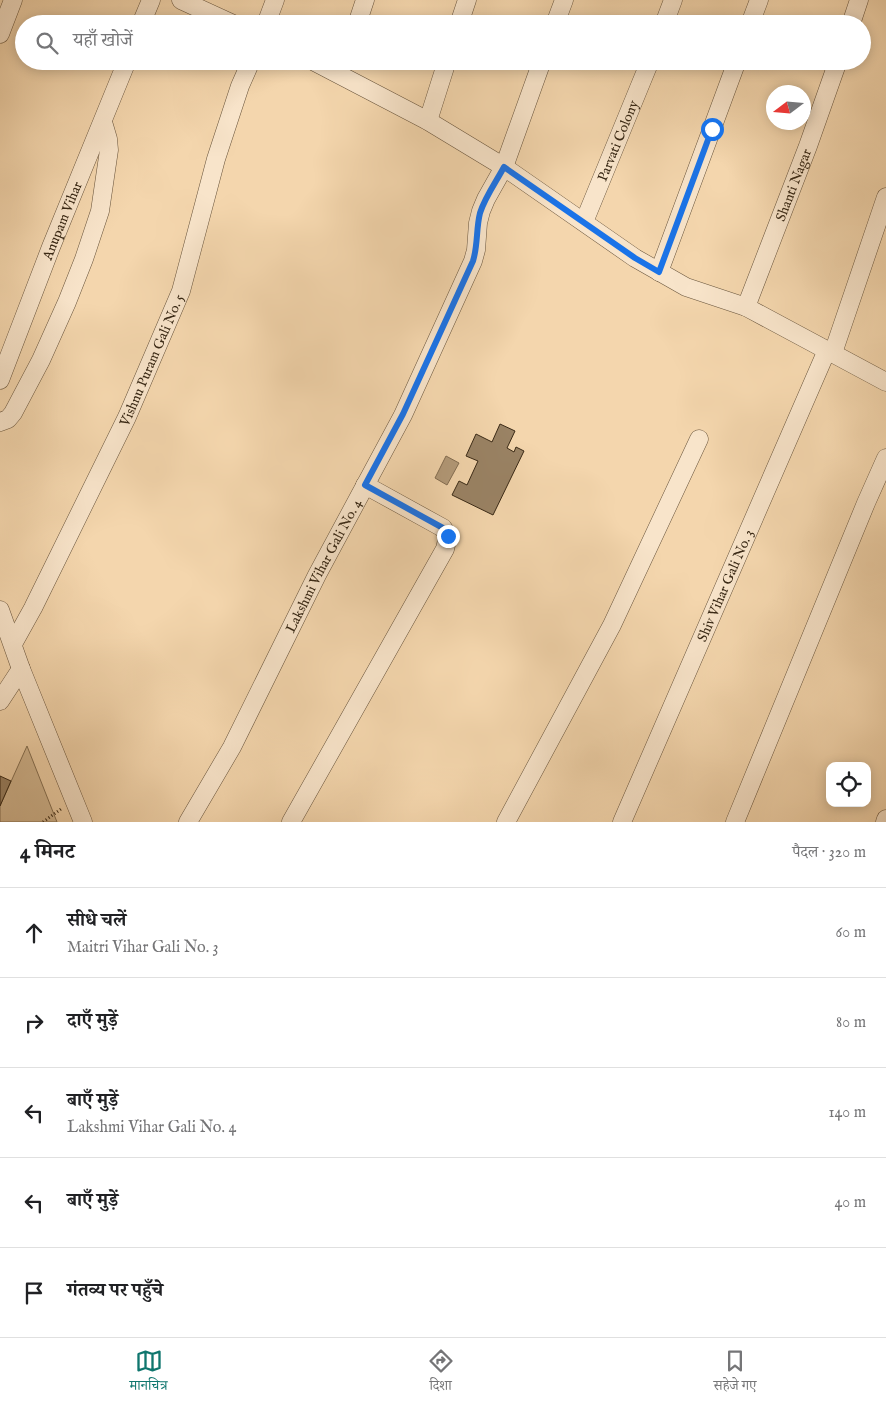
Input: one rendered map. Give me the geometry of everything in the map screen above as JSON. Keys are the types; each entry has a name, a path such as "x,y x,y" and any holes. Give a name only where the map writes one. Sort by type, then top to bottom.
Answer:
{"street":[{"path":"0,34 13,0"},
{"path":"145,15 151,0"},
{"path":"181,0 214,15"},
{"path":"269,15 275,0"},
{"path":"360,15 365,0"},
{"path":"462,15 466,0"},
{"path":"558,15 564,0"},
{"path":"667,15 673,0"},
{"path":"753,15 759,0"},
{"path":"854,15 859,0"},
{"name":"Anupam Vihar","path":"0,380 51,247 123,70"},
{"name":"Vishnu Puram Gali No. 5","path":"12,644 37,600 122,426 181,291 216,159 247,70"},
{"path":"345,70 504,167 635,258 659,272 686,287 746,308 886,382"},
{"path":"428,121 444,70"},
{"name":"Lakshmi Vihar Gali No. 4","path":"188,822 232,747 317,576 403,414 473,261 481,212 504,167 539,70"},
{"name":"Parvati Colony","path":"584,222 646,70"},
{"path":"659,272 734,70"},
{"name":"Shanti Nagar","path":"746,308 835,70"},
{"path":"0,422 8,419 13,413 41,360 84,259 100,211 109,150 103,122"},
{"name":"Shiv Vihar Gali No. 3","path":"622,822 830,351 886,197"},
{"path":"506,822 612,624 699,439"},
{"path":"736,822 886,458"},
{"path":"291,822 445,549 448,536 443,528 365,485"},
{"path":"0,610 21,669 83,822"},
{"path":"0,701 21,669"}],"shaded area":[{"path":"446,456 459,463 447,485 435,478"},
{"path":"27,746 57,822 0,822 0,806"}],"building":[{"path":"500,424 515,431 507,448 514,452 516,447 524,451 493,515 452,495 459,481 467,485 478,461 466,456 476,434 492,442"},
{"path":"0,776 11,781 0,806"}],"route":[{"path":"448,536 443,528 365,485 403,414 473,261 481,212 504,167 635,258 659,272 712,129"}]}
